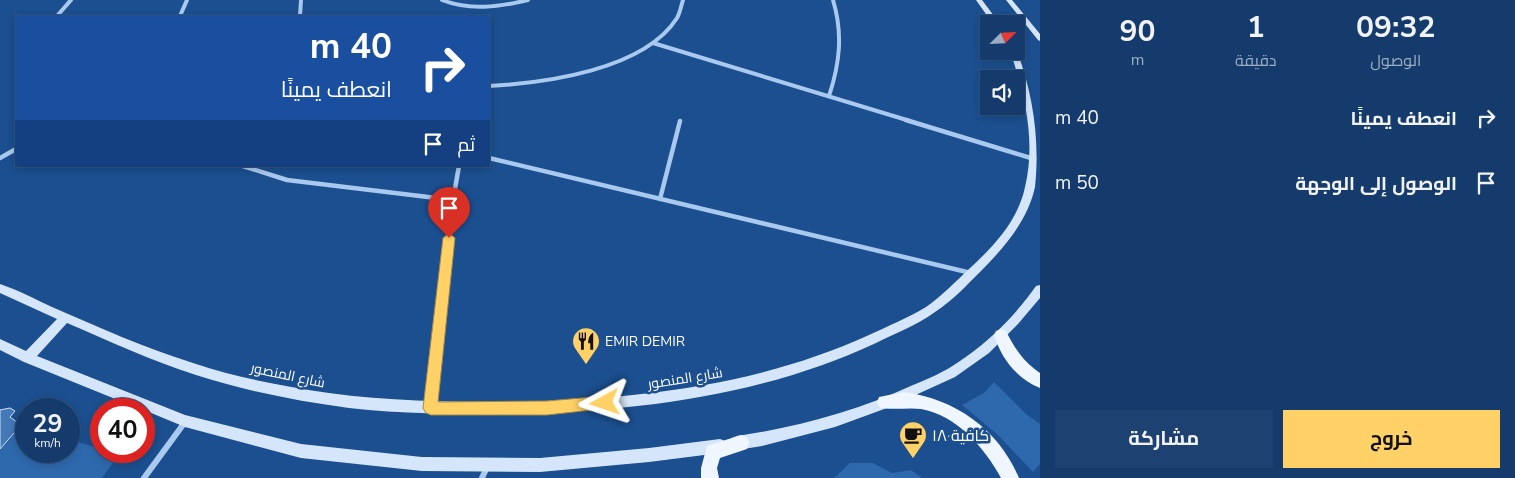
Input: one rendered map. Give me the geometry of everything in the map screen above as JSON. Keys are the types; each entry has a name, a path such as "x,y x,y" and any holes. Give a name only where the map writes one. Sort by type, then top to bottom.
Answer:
{"main road":[{"path":"1001,335 1011,357 1040,380"},
{"path":"885,402 898,399 920,402 944,409 966,422 986,441 1004,464 1010,478"},
{"path":"710,478 709,468 713,452 740,443"}],"street":[{"path":"58,15 71,0"},
{"path":"180,15 187,0"},
{"path":"300,15 301,0"},
{"path":"442,0 457,4 481,6 504,5 528,0"},
{"path":"490,86 541,82 570,76 608,64 653,43 676,20 683,0"},
{"path":"829,96 839,64 841,49 839,21 833,0"},
{"path":"979,0 990,15"},
{"path":"1010,0 1040,39"},
{"path":"653,43 1034,159"},
{"name":"شارع المنصور","path":"0,288 64,318 198,370 307,396 367,404 431,408 547,408 663,398 751,382 812,364 874,339 931,310 998,248 1018,218 1030,190 1034,159 1035,132 1031,104 1016,60"},
{"path":"660,199 680,121"},
{"path":"0,158 15,150"},
{"path":"490,158 972,273"},
{"path":"246,167 286,180 453,200"},
{"path":"431,408 453,200 459,167"},
{"path":"0,344 28,358 186,421 302,451 422,464 540,465 649,456 740,443 768,438 852,416 905,395 961,368 1001,335 1040,289"},
{"path":"28,358 64,318"},
{"path":"144,478 186,421"},
{"path":"482,478 488,464"}],"shaded area":[{"path":"994,382 1026,414 1040,424 1040,464 1033,472 997,434 962,405 984,393"},
{"path":"15,432 15,463 80,463 80,442 90,446 90,463 113,463 102,478 0,478 0,449"},
{"path":"850,463 873,463 892,473 911,470 922,478 834,478"}],"building":[{"path":"10,408 15,411 10,417 15,421 15,432 0,449 0,410"}],"place":[{"name":"EMIR DEMIR","path":"586,365"},
{"name":"كافية١٨٠","path":"913,459"}],"route":[{"path":"449,238 431,408 547,408 605,403"}]}
